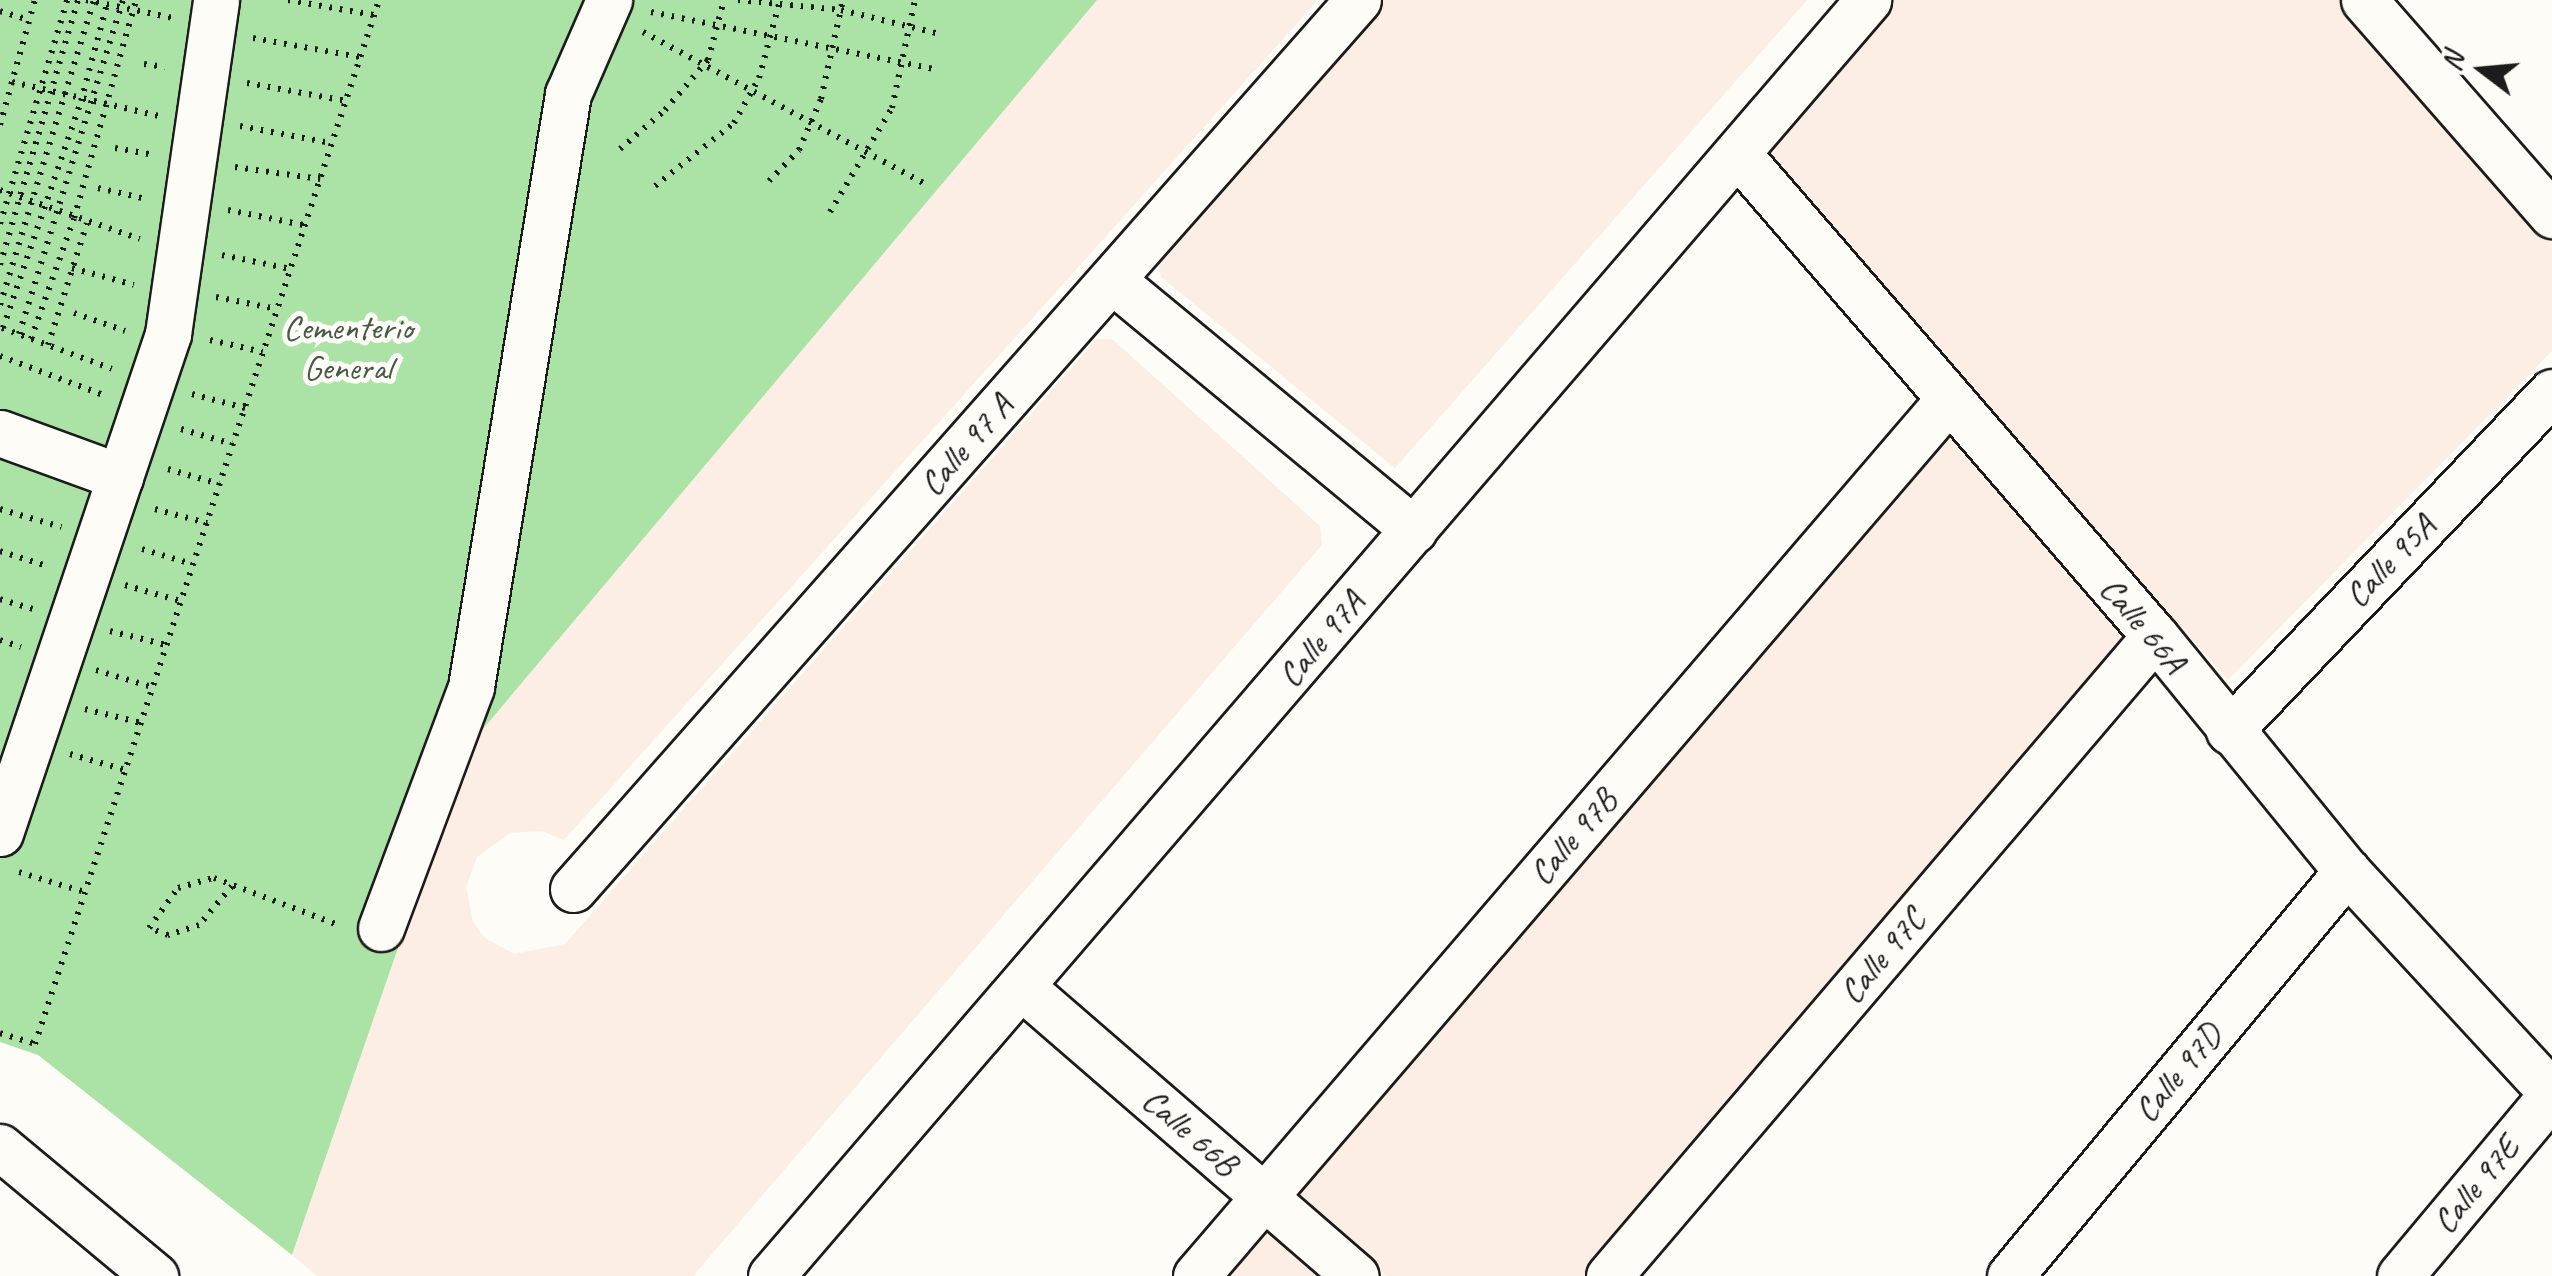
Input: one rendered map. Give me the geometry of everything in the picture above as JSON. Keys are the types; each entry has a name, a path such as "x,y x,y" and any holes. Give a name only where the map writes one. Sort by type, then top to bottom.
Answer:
{"street":[{"name":"Calle 97 A","path":"572,889 1358,0"},
{"name":"Calle 97A","path":"771,1276 1023,988 1868,0"},
{"path":"2364,0 2552,215"},
{"path":"370,930 471,687 568,94 630,6"},
{"path":"5,851 144,484 168,334 199,10"},
{"name":"Calle 66A","path":"1738,154 2154,636 2347,870 2552,1094"},
{"path":"1112,280 1414,530"},
{"name":"Calle 95A","path":"2229,730 2552,392"},
{"name":"Calle 97B","path":"1196,1276 1949,398"},
{"path":"0,434 144,484"},
{"name":"Calle 97C","path":"1609,1276 2154,636"},
{"name":"Calle 97D","path":"2010,1276 2347,870"},
{"name":"Calle 66B","path":"1023,988 1356,1276"},
{"name":"Calle 97E","path":"2400,1276 2552,1094"},
{"path":"0,1147 154,1276"}],"path":[{"path":"0,125 34,0"},
{"path":"0,224 67,0"},
{"path":"19,334 94,105 123,0"},
{"path":"32,339 74,218 136,0"},
{"path":"288,0 374,15"},
{"path":"0,1033 35,1044 379,0"},
{"path":"620,149 666,110 703,65 719,26 724,0"},
{"path":"738,0 841,10 936,33"},
{"path":"769,180 799,150 834,50 843,0"},
{"path":"830,212 869,154 892,108 915,0"},
{"path":"88,1 134,12 199,10"},
{"path":"0,265 51,93 88,1"},
{"path":"0,305 34,204 88,1"},
{"path":"654,186 734,123 752,91 780,2"},
{"path":"107,3 81,101 2,327 119,372"},
{"path":"630,6 933,70"},
{"path":"0,12 29,20"},
{"path":"643,32 923,183"},
{"path":"246,37 360,57"},
{"path":"12,82 106,108 168,117"},
{"path":"239,82 346,101"},
{"path":"234,125 332,144"},
{"path":"227,166 320,178"},
{"path":"98,188 154,200"},
{"path":"0,190 150,242"},
{"path":"220,208 304,226"},
{"path":"48,345 87,223"},
{"path":"215,254 290,269"},
{"path":"72,268 144,288"},
{"path":"207,296 277,309"},
{"path":"74,313 135,334"},
{"path":"200,338 263,352"},
{"path":"0,356 110,397"},
{"path":"182,392 245,408"},
{"path":"175,427 232,444"},
{"path":"144,484 220,484"},
{"path":"144,484 207,523"},
{"path":"0,509 75,532"},
{"path":"136,547 193,564"},
{"path":"0,551 62,571"},
{"path":"104,580 180,601"},
{"path":"0,598 49,614"},
{"path":"90,625 166,645"},
{"path":"77,664 152,687"},
{"path":"64,704 140,723"},
{"path":"50,748 125,770"},
{"path":"5,851 85,892"},
{"path":"232,886 198,925 168,935 149,928 178,888 214,878 370,930"}],"shaded area":[{"path":"1097,0 1318,0 564,840 542,831 510,833 477,857 466,887 473,922 485,938 514,954 565,944 1097,339 1112,339 1320,526 1322,545 693,1276 317,1276 292,1255 467,748"},
{"path":"1379,0 1807,0 1395,468 1161,277 1158,259"},
{"path":"1891,0 2358,0 2552,221 2552,351 2228,680 1758,151"},
{"path":"1954,414 2144,627 1599,1276 1386,1276 1288,1190"},
{"path":"1269,1211 1343,1276 1214,1276"}],"green space":[{"name":"Cementerio General","path":"0,0 1097,0 467,748 292,1255 38,1055 0,1042"}]}
